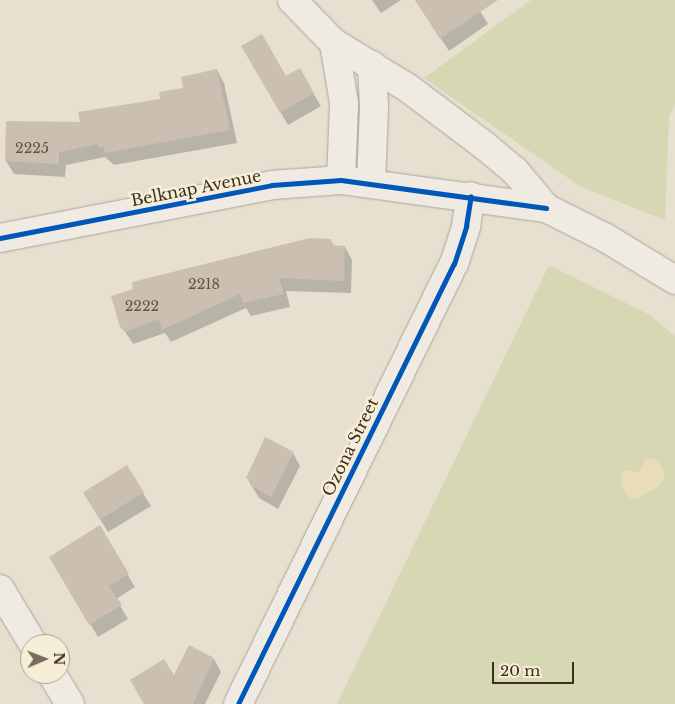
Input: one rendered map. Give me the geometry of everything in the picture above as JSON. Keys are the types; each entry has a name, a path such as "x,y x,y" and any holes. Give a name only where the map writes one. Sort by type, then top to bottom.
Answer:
{"street":[{"path":"292,0 334,43 408,88 516,171 546,208 606,238 675,280"},
{"path":"334,43 344,103 341,180"},
{"path":"371,183 374,107 372,65"},
{"name":"Belknap Avenue","path":"0,238 272,185 341,180 471,196 546,208"},
{"name":"Ozona Street","path":"238,704 454,264 466,226 471,196"},
{"path":"0,589 27,634"},
{"path":"58,684 70,704"}],"green space":[{"path":"531,0 675,0 675,105 669,117 665,220 581,187 424,78"},
{"path":"549,265 650,315 675,336 675,704 337,704"}],"sand":[{"path":"646,457 656,460 663,470 664,480 655,489 635,499 629,498 622,488 621,474 625,470 639,473"}],"building":[{"path":"415,0 498,0 440,39"},
{"path":"262,34 286,76 300,68 314,93 280,113 241,46"},
{"path":"217,69 230,130 105,153 104,147 99,148 98,144 59,152 59,164 5,161 6,121 80,122 78,112 160,99 159,92 183,88 181,77"},
{"path":"310,238 331,239 331,245 345,246 344,281 279,278 284,294 243,303 240,294 162,330 159,319 125,332 120,327 111,296 133,289 132,282"},
{"path":"265,437 294,452 271,497 250,485 252,482 246,478"},
{"path":"127,465 144,492 100,520 83,493"},
{"path":"100,525 129,574 109,586 122,605 89,625 49,557"},
{"path":"189,645 214,658 193,704 144,704 130,680 164,659 174,675"}],"cycle path":[{"path":"0,238 272,185 341,180 546,208"},
{"path":"238,704 454,264 466,226 471,196"}]}
